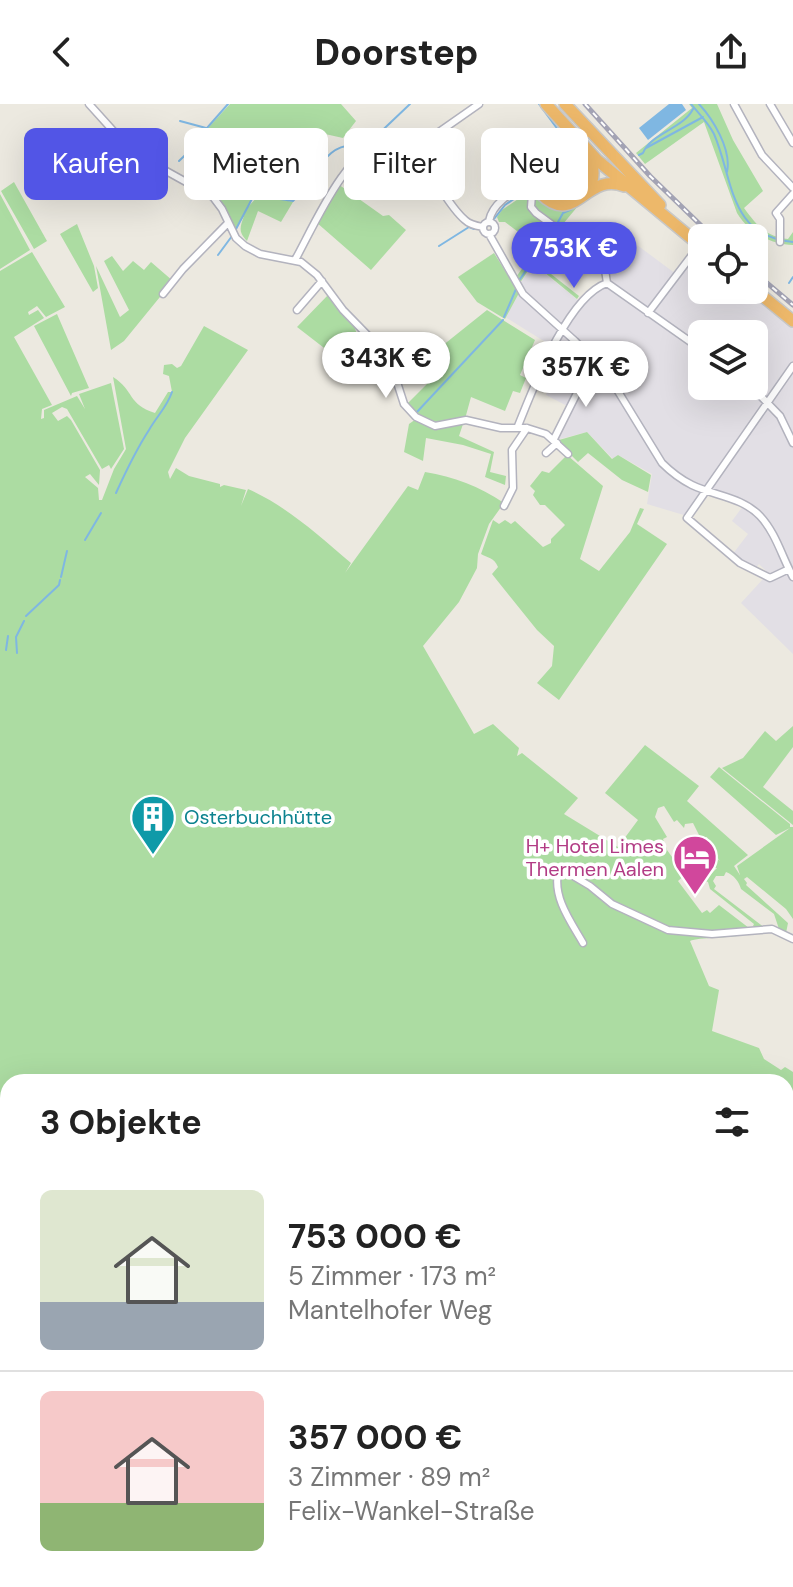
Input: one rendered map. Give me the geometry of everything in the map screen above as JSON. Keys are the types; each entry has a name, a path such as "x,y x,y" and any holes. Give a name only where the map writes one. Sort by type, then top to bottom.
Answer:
{"highway":[{"path":"546,104 567,128"},
{"path":"552,104 596,153 688,230"},
{"path":"565,104 585,128"},
{"path":"588,131 665,212"},
{"path":"588,152 688,243"},
{"path":"588,156 594,171 588,189"},
{"path":"588,190 604,182 614,182 634,192"},
{"path":"547,200 562,205 578,200"},
{"path":"768,293 793,314"},
{"path":"768,300 793,321"}],"street":[{"path":"89,104 141,157 213,197 236,238 252,251 295,260 322,281 349,317 380,348 394,373 404,404 410,411 435,426 466,420 501,428 522,427 556,441 568,454"},
{"path":"734,104 762,155 793,188"},
{"path":"770,104 793,143"},
{"path":"445,128 477,106"},
{"path":"295,260 344,176"},
{"path":"780,241 780,219 776,213 793,194"},
{"path":"450,200 462,218 472,225 483,227"},
{"path":"483,227 503,200"},
{"path":"534,200 531,207 536,213 604,263 607,283 688,340"},
{"path":"489,221 495,229 489,234"},
{"path":"163,294 228,223"},
{"path":"483,227 523,294 600,365 662,463 674,474 707,491 739,502 758,514 767,525 793,577"},
{"path":"648,313 688,262"},
{"path":"297,310 322,281"},
{"path":"504,506 513,488 512,450 536,381 562,329 595,290 607,283"},
{"path":"546,453 556,441 581,385 600,365"},
{"path":"789,569 770,578 740,563 687,518 793,366"},
{"path":"767,402 785,424 793,443"},
{"path":"583,943 561,902 557,880 558,873 563,870 612,904 668,930 712,934 772,929 793,939"}],"shaded area":[{"path":"633,242 676,274 688,259 688,304 766,304 793,324 793,654 741,603 763,579 766,571 759,564 754,570 732,555 748,534 732,521 743,506 706,491 687,516 647,504 652,474 618,455 613,459 587,432 556,440 571,408 546,395 563,353 505,317 519,285 533,264 584,305"}],"green space":[{"path":"230,104 341,104 356,121 351,128 344,128 343,138 328,135 328,128 208,128"},
{"path":"689,104 717,104 733,140 763,191 744,208 757,224 746,224 737,213 704,122 645,164 636,153 692,108"},
{"path":"14,182 47,241 34,249 1,191"},
{"path":"338,184 344,188 344,200 360,200 383,216 389,215 406,230 371,270 316,222"},
{"path":"0,194 30,250 0,269"},
{"path":"220,200 251,200 247,208 254,200 293,202 281,222 258,211 247,241 241,229 244,216 233,233 218,203"},
{"path":"517,200 528,200 529,207 537,210 533,200 578,206 563,224 565,227 561,232 565,236 559,245 555,242 537,263 579,296 577,299 533,263 520,283 516,277 538,247 505,222 499,222 497,217"},
{"path":"77,224 94,266 98,288 93,292 60,234"},
{"path":"793,232 793,245 768,239 768,233 788,239"},
{"path":"32,252 65,307 46,317 37,306 28,312 29,315 38,310 44,318 14,337 52,405 42,409 41,419 44,418 44,410 77,396 85,409 79,394 111,383 124,449 111,469 109,465 102,469 67,409 62,407 52,413 58,421 67,416 71,420 100,470 99,485 90,474 85,477 98,488 99,500 102,500 126,449 113,377 140,406 155,413 168,392 172,392 169,376 163,374 164,365 181,366 204,326 248,350 185,438 168,472 170,479 176,468 189,476 220,484 220,487 224,485 246,490 241,506 248,489 263,496 302,522 351,563 345,573 408,486 418,490 425,472 476,487 504,503 489,524 478,554 477,568 459,602 423,646 474,734 493,724 519,748 517,756 522,753 578,798 564,814 618,847 638,820 605,793 645,745 699,786 687,801 748,855 734,866 740,875 737,866 790,828 776,835 710,777 719,767 793,827 793,919 786,909 747,877 744,879 746,885 788,923 786,933 779,929 774,914 741,889 729,873 716,876 714,889 765,928 753,926 710,889 708,882 703,880 696,887 675,858 682,852 694,866 701,861 710,875 717,868 713,868 704,858 710,852 720,861 710,848 707,837 701,839 693,823 685,824 684,828 677,820 674,822 664,806 658,808 655,817 667,837 663,839 667,850 685,875 678,881 702,913 707,910 710,913 719,905 749,928 743,935 690,941 709,986 719,990 712,1031 759,1048 764,1059 781,1070 785,1067 793,1074 0,1074 0,271"},
{"path":"494,253 519,293 505,319 477,302 458,277"},
{"path":"112,256 123,271 133,261 144,270 151,262 173,281 124,341 111,350 96,266 120,317 129,310 104,261"},
{"path":"329,294 357,334 341,361 297,327"},
{"path":"487,310 535,340 520,375 526,378 520,393 513,391 505,411 471,397 465,419 446,423 427,421 406,405 436,375 422,362"},
{"path":"57,314 89,388 71,396 34,326"},
{"path":"416,419 427,425 464,421 459,436 494,452 490,472 506,476 505,485 485,477 491,454 426,438 423,461 404,452 409,424"},
{"path":"587,432 612,459 618,455 651,475 648,492 622,480 588,453 578,462 559,443 559,440"},
{"path":"567,455 603,486 580,559 599,571 630,532 640,508 644,509 637,524 667,544 559,700 537,683 552,666 554,646 537,630 492,574 498,567 494,561 481,554 493,520 499,524 505,520 511,524 515,521 543,547 551,543 551,539 565,525 545,505 540,505 530,486 542,471 549,473"},
{"path":"793,726 793,747 763,787 793,811 793,825 722,768 743,758 765,731 776,741"}],"water":[{"path":"669,104 682,104 686,110 648,140 639,128"}],"waterway":[{"path":"179,161 202,139 207,128 228,104"},
{"path":"385,128 410,104"},
{"path":"539,104 557,128"},
{"path":"691,104 714,134 731,187 745,217 756,229 772,238 793,242"},
{"path":"699,104 710,117 724,144 727,172"},
{"path":"639,155 653,140 682,122 693,109"},
{"path":"646,148 703,117"},
{"path":"180,121 206,128"},
{"path":"235,231 254,195 293,201 330,154 344,147"},
{"path":"494,219 512,200"},
{"path":"540,200 550,207"},
{"path":"558,222 563,213 572,209"},
{"path":"439,246 469,227 474,229"},
{"path":"520,279 534,257 547,246 548,237 554,231"},
{"path":"218,255 232,236"},
{"path":"789,283 793,277"},
{"path":"504,317 516,289"},
{"path":"416,413 503,320"},
{"path":"116,493 172,392"},
{"path":"85,540 101,513"},
{"path":"61,577 67,551"},
{"path":"26,616 59,585 60,580"},
{"path":"17,653 16,637 24,621"},
{"path":"6,650 8,636"}],"railway":[{"path":"585,104 650,176 700,224"},
{"path":"768,284 793,305"}],"place":[{"name":"Osterbuchhütte","path":"153,856"},
{"name":"H+ Hotel Limes Thermen Aalen","path":"695,896"}]}
